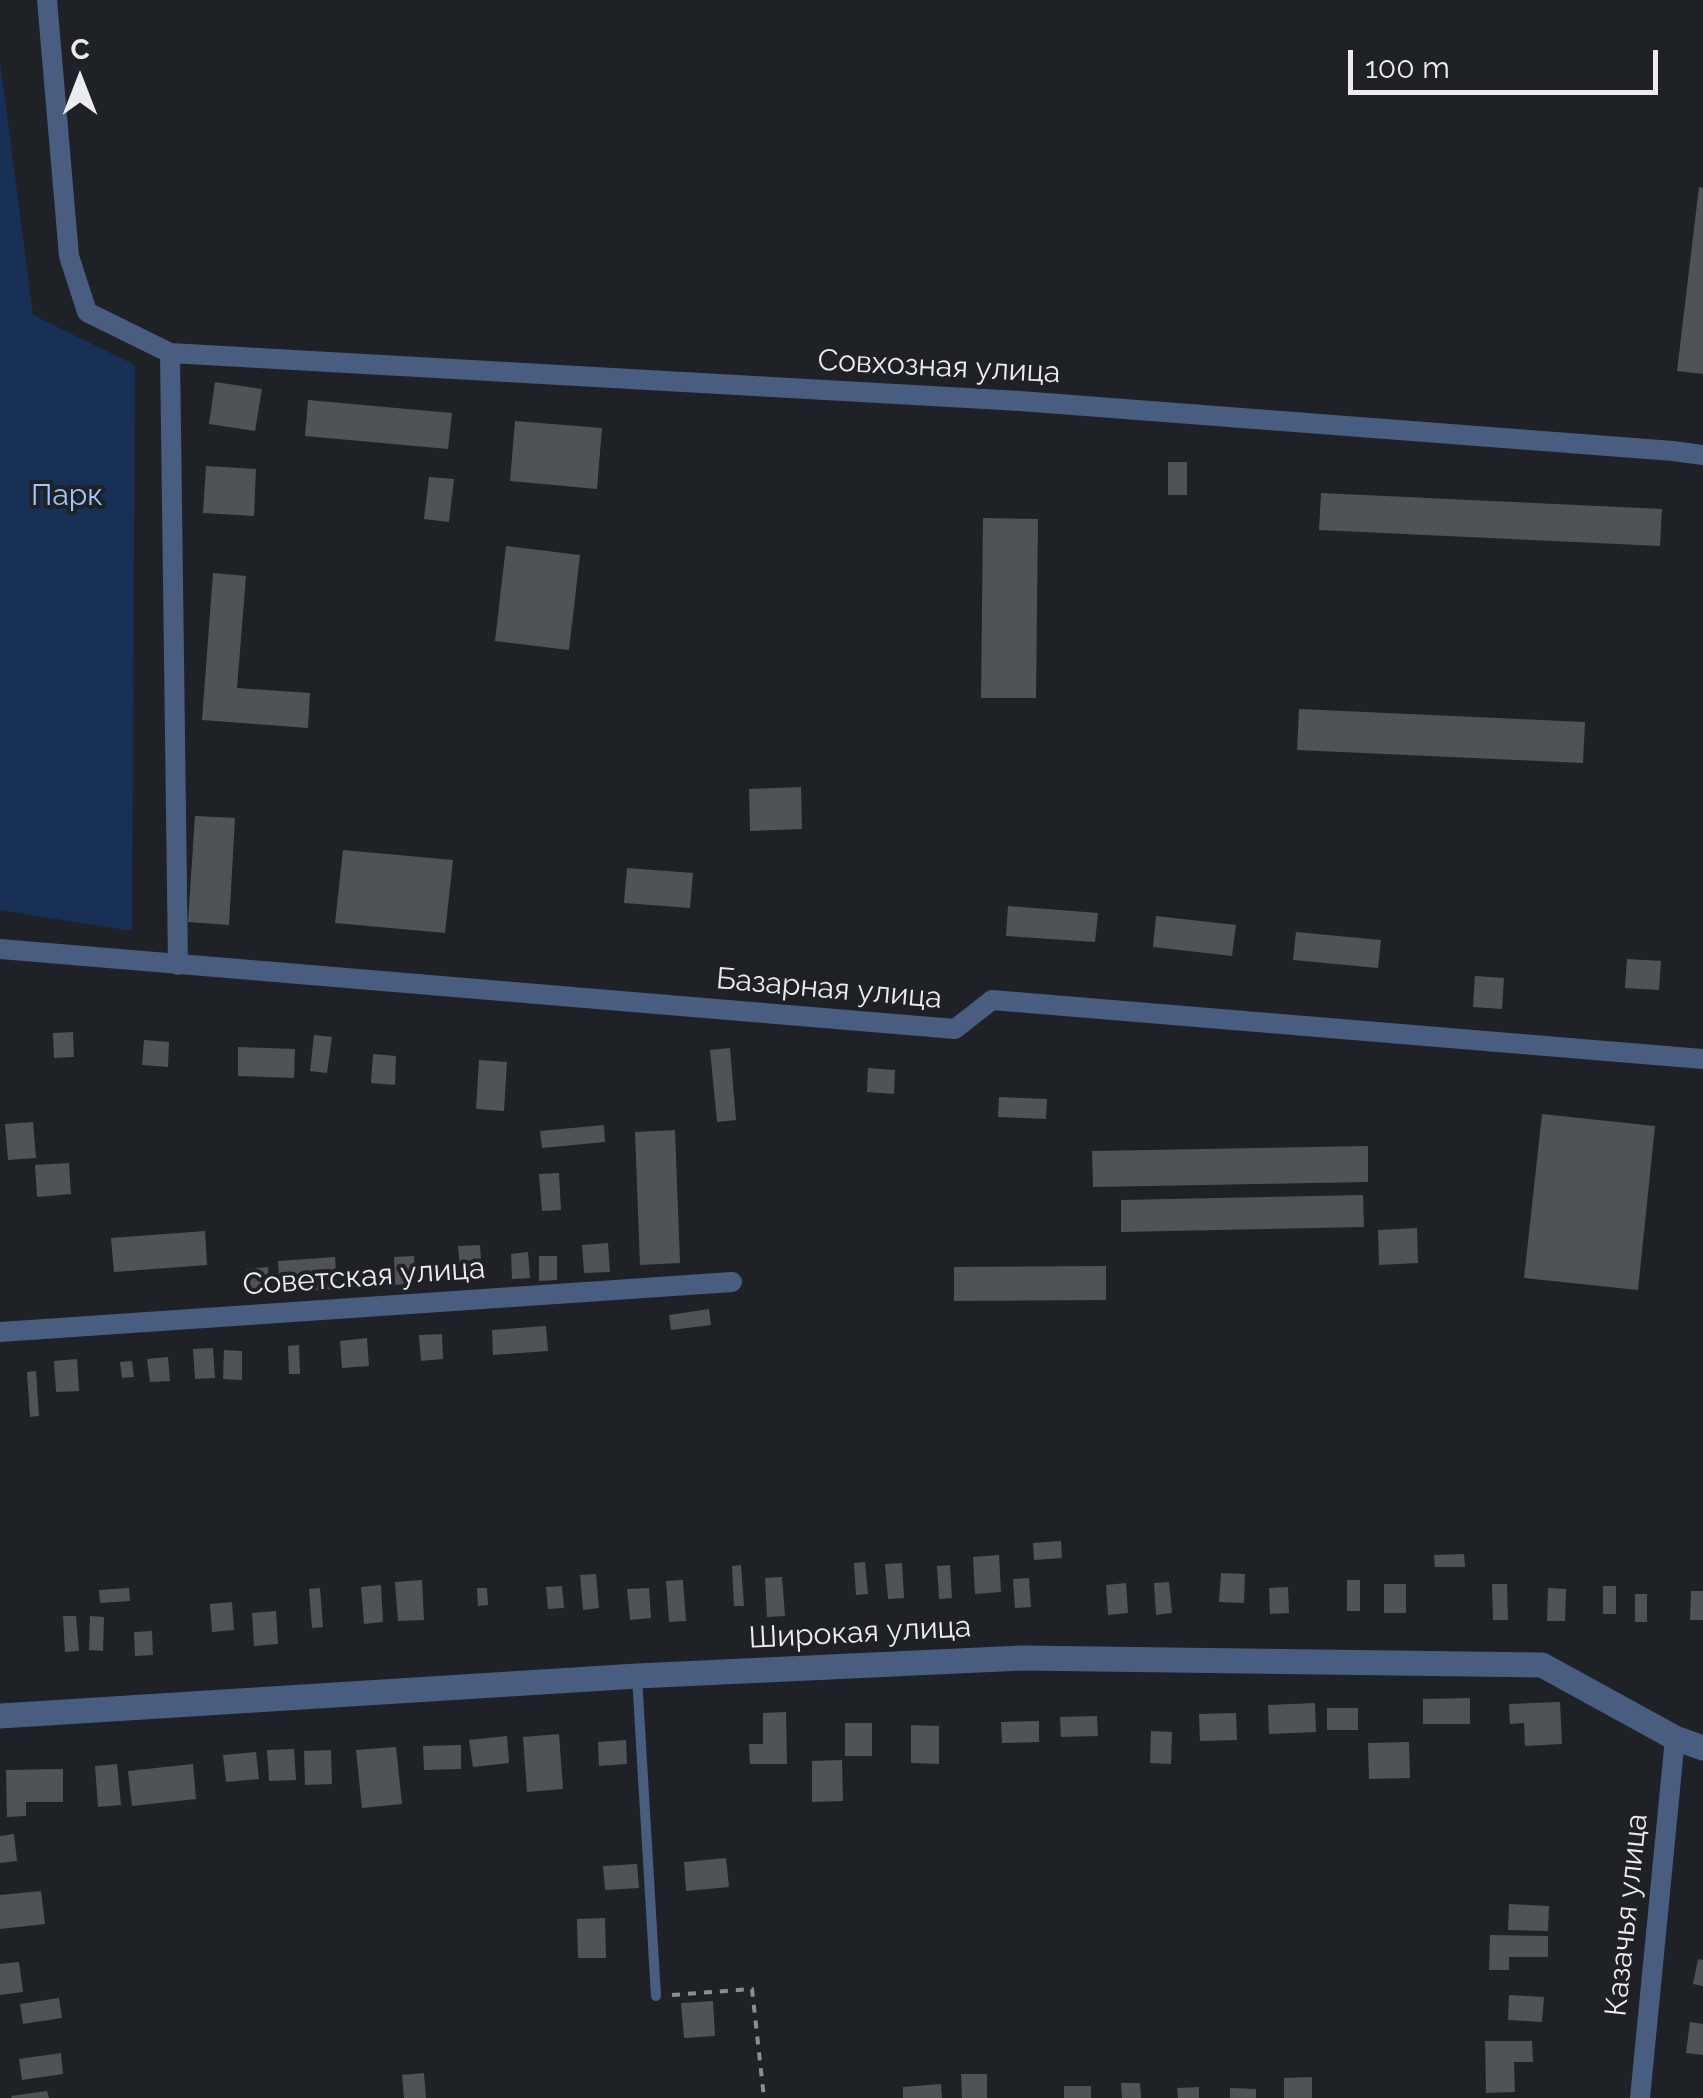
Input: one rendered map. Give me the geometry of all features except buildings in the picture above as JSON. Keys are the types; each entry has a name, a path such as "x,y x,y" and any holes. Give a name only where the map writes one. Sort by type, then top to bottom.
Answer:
{"street":[{"path":"47,0 69,256 87,312 170,354 178,964"},
{"name":"Совхозная улица","path":"170,354 1020,401 1703,455"},
{"name":"Базарная улица","path":"0,949 955,1029 992,1000 1703,1059"},
{"name":"Советская улица","path":"0,1332 732,1282"},
{"name":"Широкая улица","path":"0,1716 637,1676 1022,1658 1542,1665 1675,1738 1703,1748"},
{"name":"Казачья улица","path":"1640,2098 1675,1738"}],"lane":[{"path":"637,1676 656,1996"}],"path":[{"path":"656,1996 752,1988 764,2098"}],"green space":[{"name":"Парк","path":"0,61 33,315 135,365 132,931 0,910"}]}
